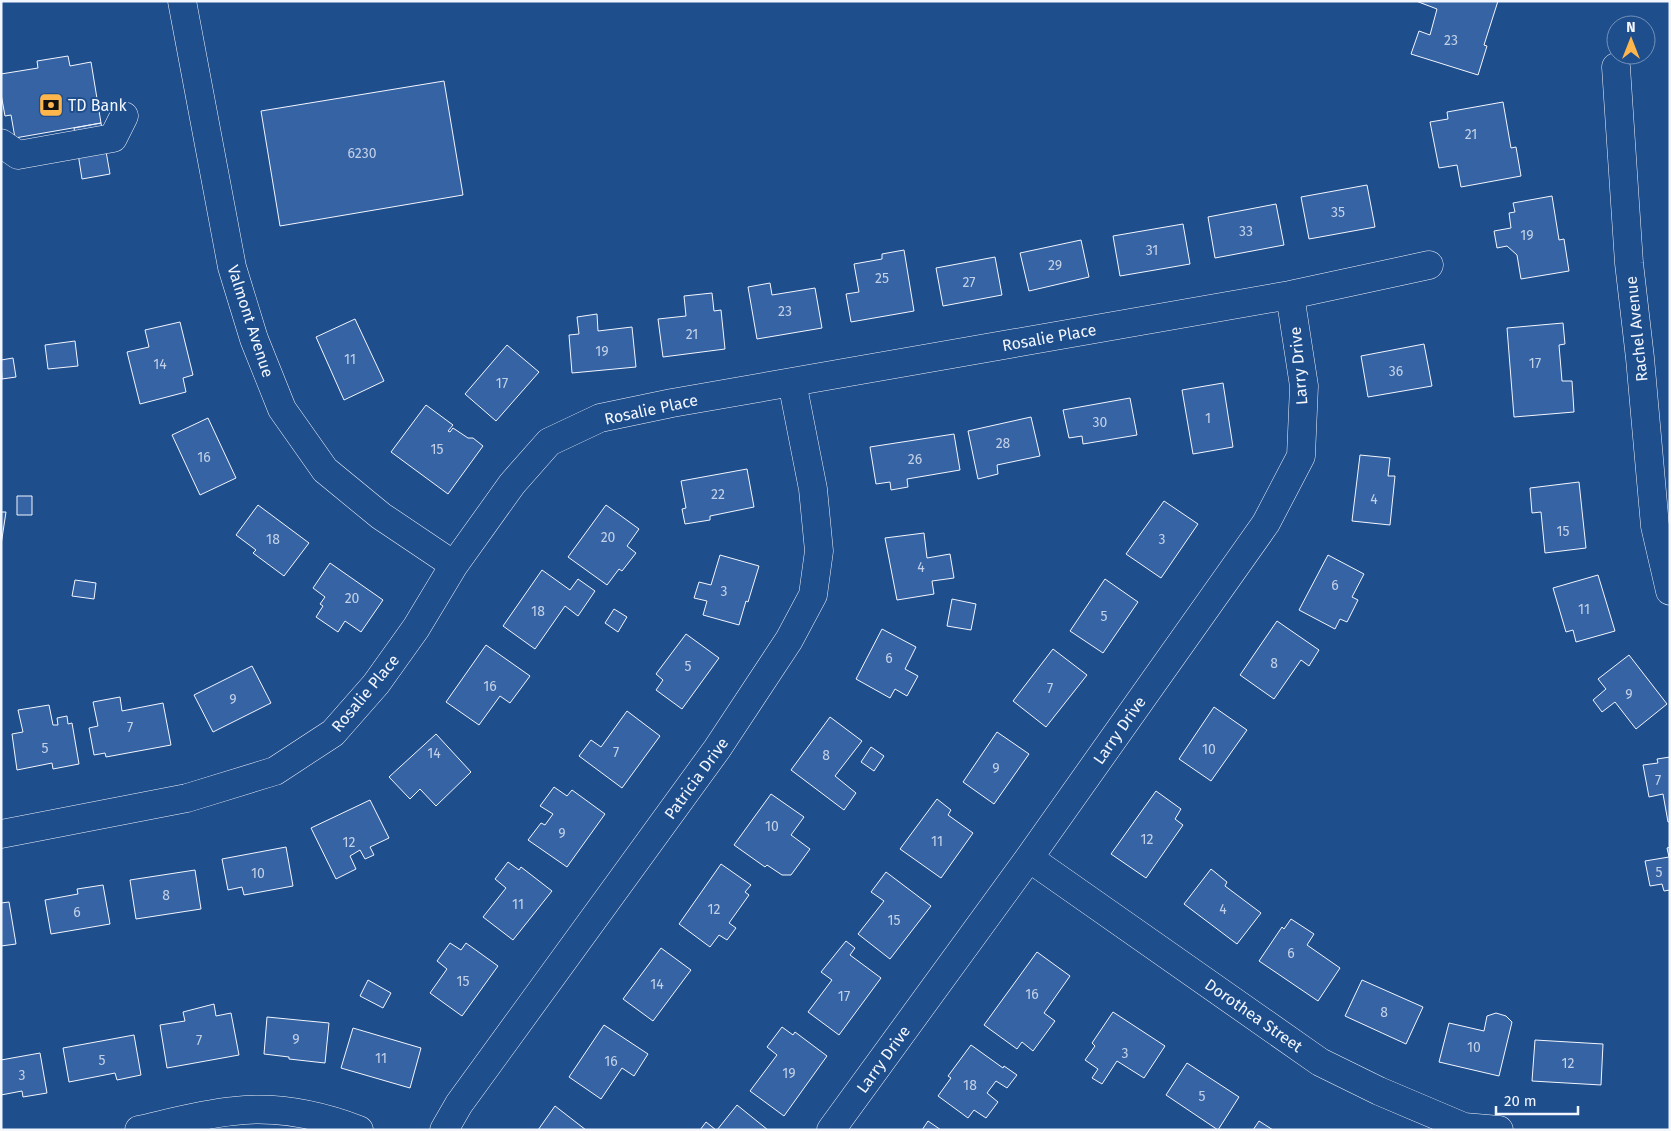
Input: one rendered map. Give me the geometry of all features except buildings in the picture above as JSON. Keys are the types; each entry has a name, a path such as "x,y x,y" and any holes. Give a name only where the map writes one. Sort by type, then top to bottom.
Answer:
{"street":[{"name":"Valmont Avenue","path":"182,1 232,267 254,339 282,409 325,470 381,516 454,565"},
{"name":"Rachel Avenue","path":"1616,67 1629,263 1640,358 1655,526 1670,590"},
{"path":"1,143 18,155 113,138 124,116"},
{"name":"Rosalie Place","path":"1,834 187,798 275,772 333,733 376,684 416,628 454,565 512,484 549,442 600,418 792,382 1290,295 1429,265"},
{"name":"Larry Drive","path":"832,1130 1029,858 1266,523 1301,456 1304,386 1290,295"},
{"name":"Patricia Drive","path":"444,1130 459,1104 717,749 789,640 813,595 819,551 813,490 792,382"},
{"name":"Dorothea Street","path":"1029,858 1320,1062 1379,1091 1463,1128 1499,1130"},
{"path":"139,1130 235,1110 288,1110 336,1121 359,1130"}],"place":[{"name":"TD Bank","path":"51,105"}]}
